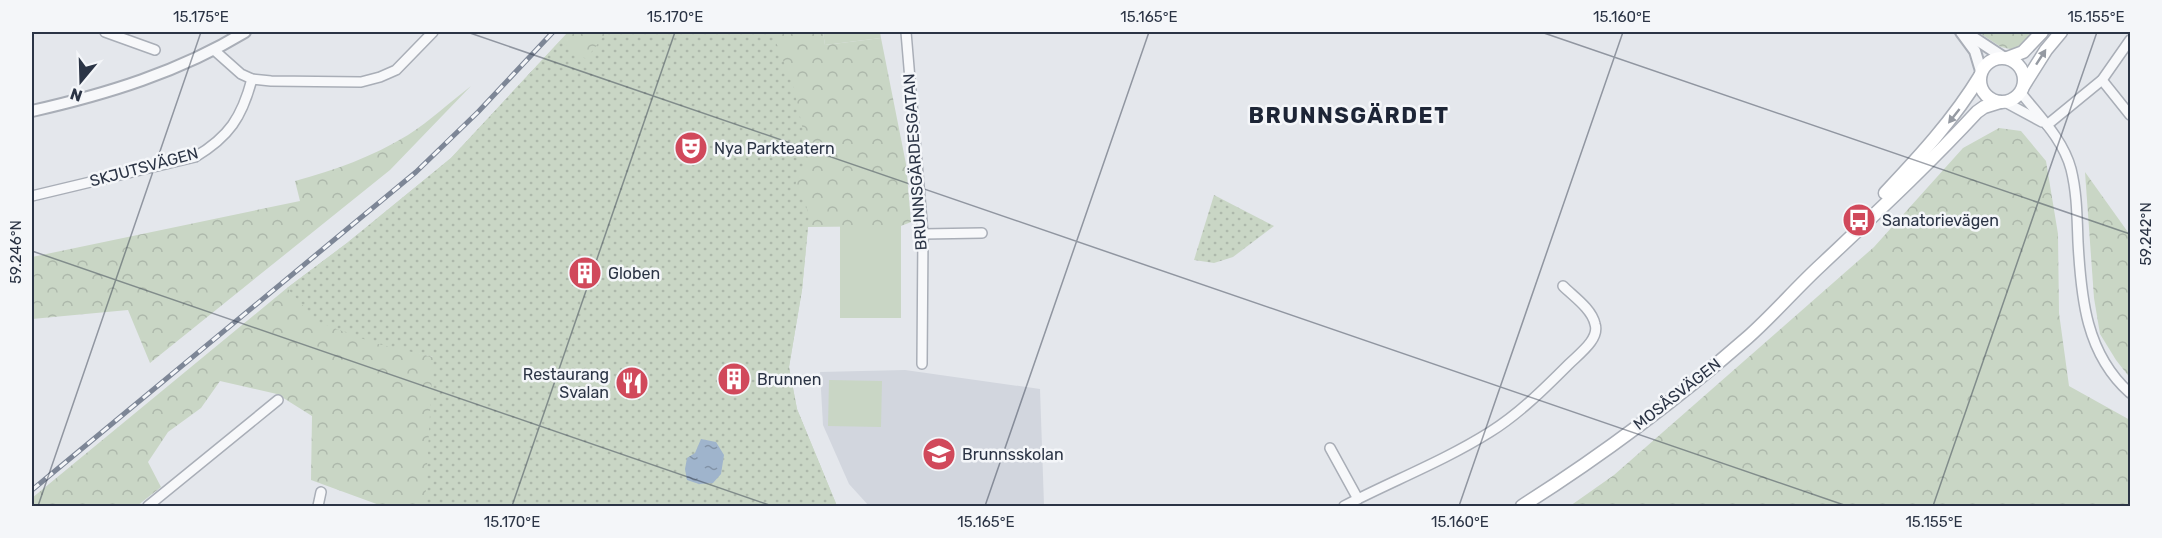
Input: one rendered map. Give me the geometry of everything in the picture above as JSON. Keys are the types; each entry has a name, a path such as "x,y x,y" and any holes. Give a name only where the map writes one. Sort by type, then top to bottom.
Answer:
{"main road":[{"path":"2042,32 2023,52 1991,60 1981,74 1983,91 1990,99 2002,102 2022,89 2046,50 2061,32"},
{"path":"2005,58 2017,63 2021,68 2022,89"},
{"name":"MOSÅSVÄGEN","path":"1927,156 1981,74"},
{"name":"MOSÅSVÄGEN","path":"1522,507 1568,477 1679,396 1749,336 1864,225 1927,156 1977,112 1984,107 2002,102"}],"street":[{"path":"105,32 155,50"},
{"path":"32,111 110,92 164,73 214,51 245,32"},
{"path":"214,51 241,74 252,79 361,82 380,78 396,70 433,32"},
{"name":"BRUNNSGÄRDESGATAN","path":"906,32 923,234 922,364"},
{"path":"1963,32 2005,58"},
{"path":"1963,32 1975,51 1981,74"},
{"path":"2047,125 2102,80 2130,40"},
{"name":"SKJUTSVÄGEN","path":"32,196 195,157 214,146 233,125 245,103 252,79"},
{"path":"2102,80 2130,115"},
{"path":"2022,89 2063,148 2070,167 2077,198 2080,278 2087,324 2100,353 2118,381 2130,393"},
{"path":"2002,102 2047,125"},
{"path":"923,234 982,233"},
{"path":"1344,507 1493,431 1544,388 1588,345 1595,335 1596,325 1591,314 1563,286"},
{"path":"153,505 278,400"},
{"path":"1330,448 1358,499"},
{"path":"318,507 321,492"}],"shaded area":[{"name":"Brunnsskolan","path":"905,370 1040,389 1044,505 869,506 849,484 823,425 820,372"}],"green space":[{"path":"568,32 823,32 825,45 881,38 906,164 911,222 901,226 808,227 802,290 789,367 797,409 837,506 758,430 360,337 433,357 530,506 382,506 311,480 312,416 277,394 220,381 201,408 168,432 148,462 161,487 137,506 32,506 32,498 287,288 347,243 451,158"},
{"path":"607,32 772,32 794,88 806,145 804,167 796,182 795,190 804,198 809,216 802,290 789,367 797,409 837,506 425,506 433,357 374,343 318,322 287,288 347,243 451,158 560,41 586,59"},
{"path":"823,32 880,32 881,38 825,45"},
{"path":"1978,32 2034,32 2014,50 2001,47"},
{"path":"471,86 390,170 150,363 128,310 32,319 32,257 300,201 295,181 353,162 394,143 424,124"},
{"path":"1999,128 2021,131 2046,161 2058,234 2059,313 2069,386 2130,420 2130,506 1570,506 1614,475 1874,247 1963,148"},
{"path":"2085,172 2130,235 2130,378 2100,334 2094,298"},
{"path":"1214,195 1274,226 1233,257 1214,263 1194,260"},
{"path":"840,225 901,226 901,318 840,318"},
{"path":"829,380 882,381 881,427 828,426"}],"water":[{"path":"701,439 716,442 724,455 721,474 713,483 699,484 687,480 685,469 687,458 695,453"}],"railway":[{"path":"32,490 416,172 478,112 553,32"}],"place":[{"name":"Nya Parkteatern","path":"691,148"},
{"name":"Sanatorievägen","path":"1859,220"},
{"name":"Globen","path":"585,273"},
{"name":"Brunnen","path":"734,379"},
{"name":"Restaurang Svalan","path":"632,383"},
{"name":"Brunnsskolan","path":"939,454"}],"district":[{"name":"BRUNNSGÄRDET","path":"1349,115"}]}
